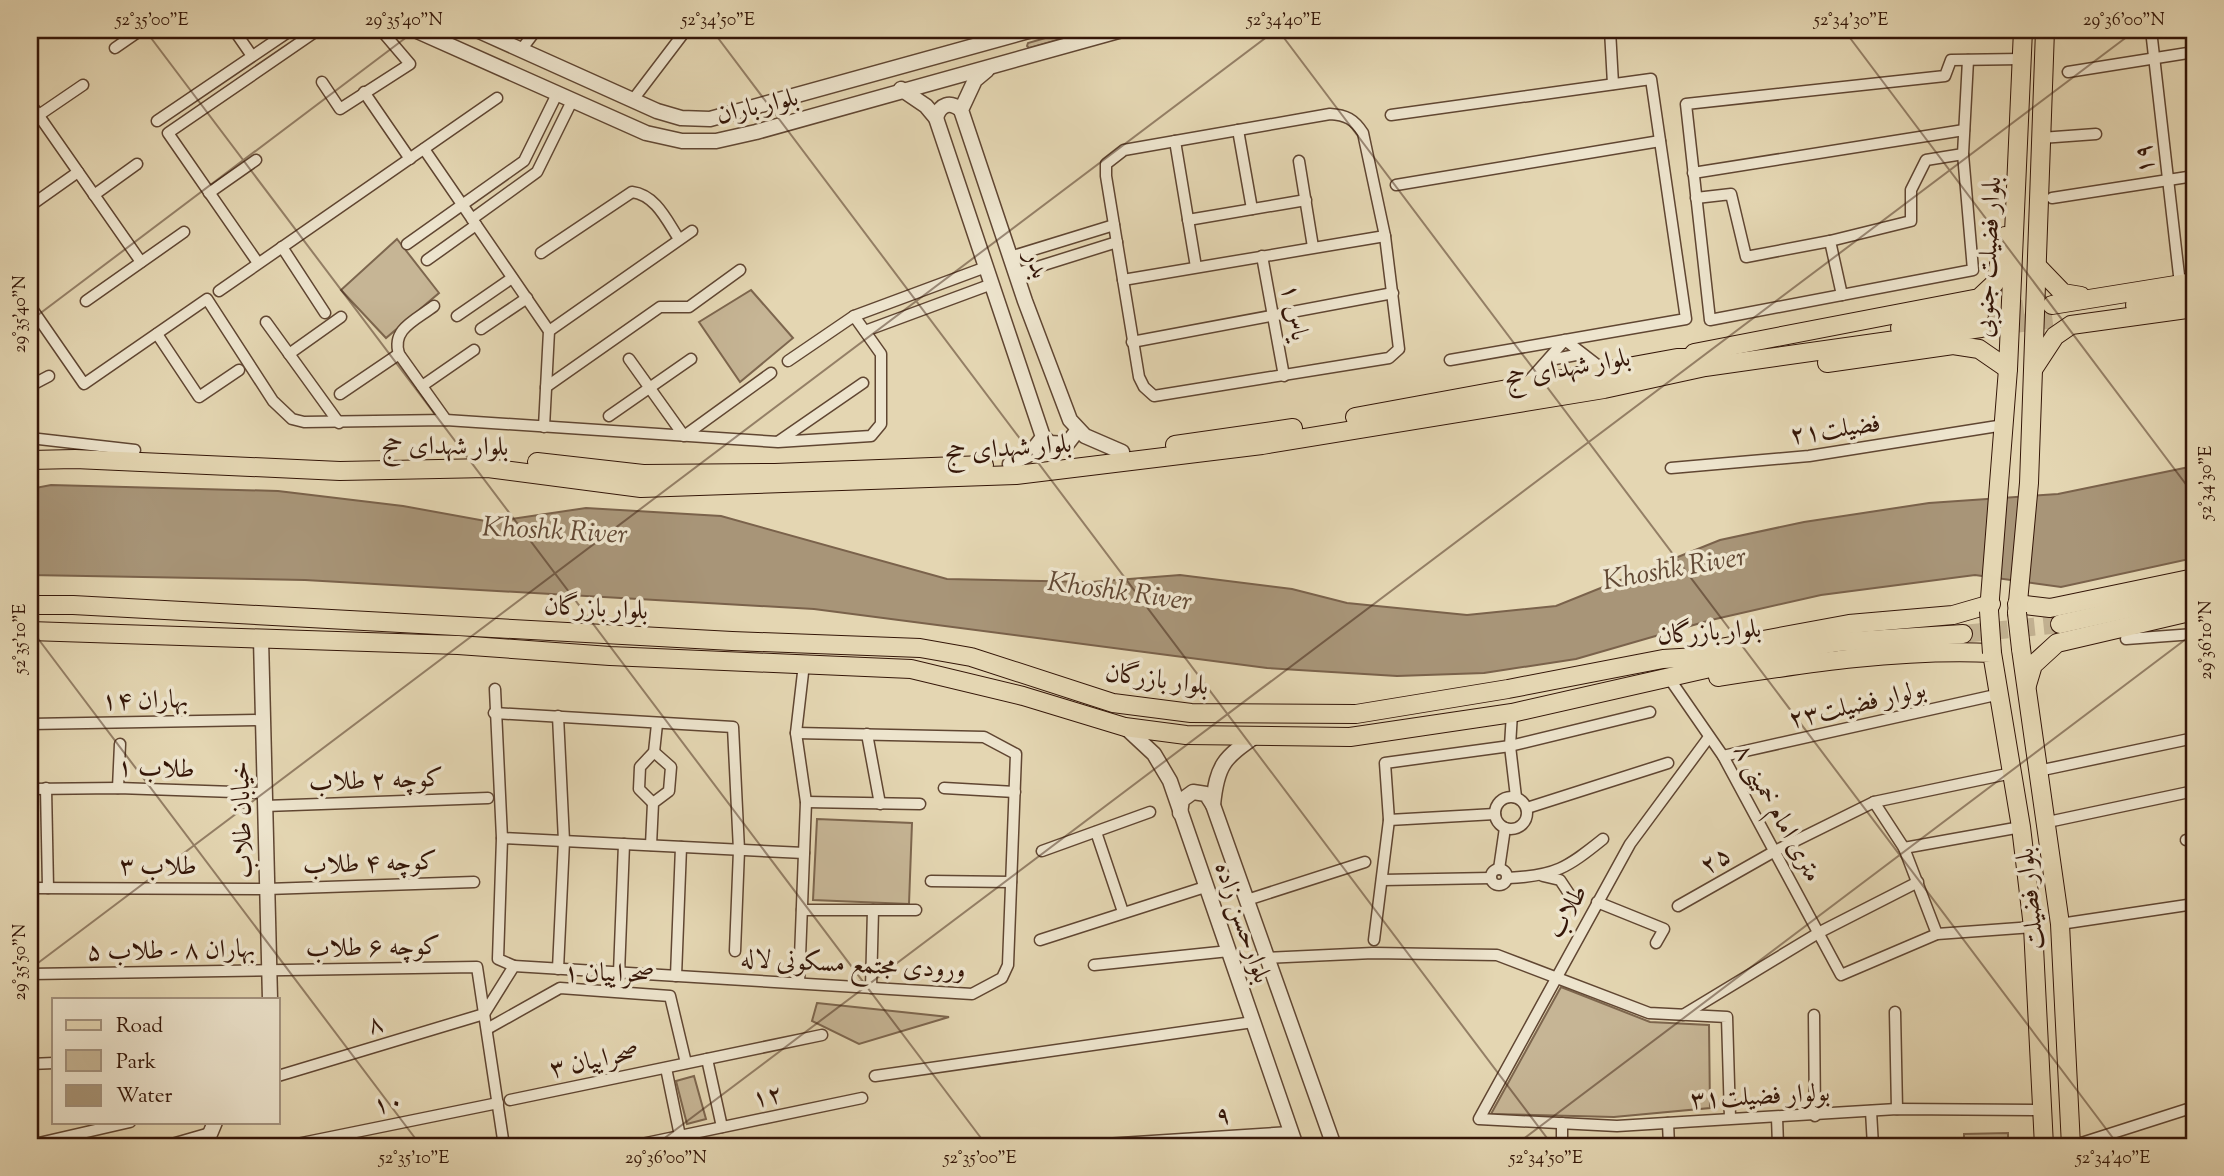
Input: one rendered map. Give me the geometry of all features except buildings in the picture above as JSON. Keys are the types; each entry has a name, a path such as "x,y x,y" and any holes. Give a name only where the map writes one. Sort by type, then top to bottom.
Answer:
{"main road":[{"name":"بلوار فضیلت جنوبی","path":"1991,604 2008,369 2023,30"},
{"name":"بلوار فضیلت جنوبی","path":"2017,603 2028,483 2045,30"},
{"path":"2021,96 2031,99 2042,95"},
{"path":"1677,366 1713,347 1979,298 1995,283 2019,150"},
{"path":"2037,266 2063,293 2087,297 2189,287"},
{"path":"2087,297 2054,312 2189,287"},
{"path":"2032,371 2055,336 2071,325 2194,308"},
{"name":"بلوار شهدای حج","path":"30,451 135,450 340,460 489,457 643,474 775,473 1010,464 1122,452 1333,421 1605,371 1677,366 1705,367 1980,322"},
{"path":"1677,366 1726,374 1881,357 1954,345 1979,349 2008,369"},
{"name":"بلوار شهدای حج","path":"30,460 75,459 340,471 488,468 641,488 1016,475 1262,445 1677,366"},
{"path":"2017,603 2050,608 2194,578"},
{"path":"2060,624 2194,594"},
{"name":"بلوار فضیلت","path":"2017,603 2026,688 2048,822 2060,924 2071,1146"},
{"path":"1663,659 1849,624 1953,615 1991,604"},
{"name":"بلوار فضیلت","path":"1991,604 1993,653 2021,827 2033,927 2041,1044 2044,1146"},
{"name":"بلوار بازرگان","path":"30,605 920,648 971,657 1113,702 1191,713 1356,714 1508,690 1663,659 1776,653"},
{"path":"2026,688 2033,665 2057,643 2194,611"},
{"name":"بلوار بازرگان","path":"30,631 458,645 610,656 911,669 1023,696 1125,727 1186,735 1350,737 1512,713 1776,653"},
{"path":"1776,653 1838,642 1964,634"},
{"path":"610,656 617,635"},
{"path":"1669,678 1712,678 1851,657 1941,651 1993,653"},
{"path":"2041,1044 2065,1044"}],"street":[{"path":"115,48 141,30"},
{"path":"234,30 252,56"},
{"path":"158,121 291,30"},
{"path":"258,263 168,133 318,30"},
{"path":"322,82 340,109 410,64 381,30"},
{"name":"بلوار باران","path":"415,30 646,133 682,141 716,141 794,122 901,89 987,69 1122,30"},
{"name":"بلوار باران","path":"477,30 632,101 681,118 710,119 985,36 1032,30"},
{"path":"521,50 536,30"},
{"path":"632,101 686,30"},
{"path":"1610,30 1613,84"},
{"name":"۱۹","path":"2151,30 2168,180 2189,287"},
{"path":"2068,72 2194,52"},
{"path":"1968,60 1963,154 1973,270 1710,320 1686,104 1945,76 1951,60 2022,59"},
{"path":"936,118 938,109 945,104 954,104 961,110 975,80 987,69"},
{"path":"1391,115 1651,79 1686,319 1450,360"},
{"path":"38,116 83,85"},
{"path":"901,89 926,106 936,118"},
{"path":"364,92 410,159"},
{"path":"407,244 524,161 557,94"},
{"path":"219,291 496,99"},
{"path":"427,260 537,172 572,101"},
{"path":"30,103 141,262"},
{"name":"بدر","path":"961,110 1016,274 1070,420 1077,431"},
{"path":"1330,114 1344,115 1356,122 1363,133 1385,236 1399,349 1389,358 1154,396 1144,387 1139,377 1106,164 1124,149 1238,130 1330,114"},
{"name":"بدر","path":"936,118 1043,437"},
{"path":"1238,130 1252,209"},
{"path":"1693,173 1964,130"},
{"path":"2041,138 2096,134"},
{"path":"1175,141 1196,267"},
{"path":"1396,185 1660,141"},
{"path":"424,149 549,331 544,427"},
{"path":"1696,198 1731,194 1746,257 1830,241 1911,221 1911,190 1927,160 1963,154"},
{"path":"209,193 256,160"},
{"path":"1299,161 1313,247"},
{"path":"94,195 137,164"},
{"path":"30,206 78,172"},
{"path":"2052,198 2194,177"},
{"path":"541,253 632,192 644,193 653,201 679,239"},
{"path":"1188,220 1306,200"},
{"path":"1010,257 1114,225"},
{"path":"549,331 692,230"},
{"path":"86,300 184,232"},
{"path":"1123,280 1385,236"},
{"path":"1830,241 1842,295"},
{"path":"1016,274 1117,242"},
{"path":"1053,244 1057,261"},
{"path":"282,247 325,313"},
{"name":"یاس ۱","path":"1262,256 1284,376"},
{"path":"788,361 854,316 986,267"},
{"path":"546,387 660,307 689,307 740,270"},
{"path":"964,275 969,293"},
{"path":"457,316 512,278"},
{"path":"865,331 992,285"},
{"path":"1132,342 1393,293"},
{"path":"481,330 527,298"},
{"path":"30,308 84,384 207,299 283,413 304,422 340,424 446,419 778,442 871,436 877,430 882,413 881,354 854,316"},
{"path":"434,306 397,334 395,342 399,354 446,419"},
{"path":"289,354 341,317"},
{"path":"267,322 340,424"},
{"path":"157,334 199,397 239,370"},
{"path":"1565,340 1605,371"},
{"path":"1524,386 1550,360 1565,340"},
{"path":"422,386 474,350"},
{"path":"340,394 399,354"},
{"path":"1550,360 1581,354"},
{"path":"629,359 684,436"},
{"path":"609,416 691,359"},
{"path":"684,436 771,373"},
{"path":"30,386 49,376"},
{"path":"778,442 863,383"},
{"name":"فضیلت۲۱","path":"1671,468 1809,456 2004,425"},
{"path":"1010,464 1030,454 1043,437 1058,445 1067,444 1077,431 1122,452"},
{"path":"30,438 135,450"},
{"path":"2126,639 2194,634"},
{"name":"خیابان طلاب","path":"261,639 270,998"},
{"path":"799,983 806,802 796,733 804,664"},
{"name":"۸ متری امام خمینی","path":"1669,678 1723,756 1841,975 1937,933"},
{"path":"495,689 502,838 498,959 514,966 484,1014 504,1146"},
{"name":"بولوار فضیلت۲۳","path":"1723,756 2000,694"},
{"path":"1374,940 1389,820 1385,763 1510,746 1650,712"},
{"path":"495,713 733,727 739,850 735,951"},
{"path":"1512,713 1510,746 1516,797 1527,808"},
{"path":"558,716 564,841 558,969"},
{"name":"بهاران ۱۴","path":"30,724 262,720"},
{"path":"651,845 653,803 639,789 640,767 654,752 657,724"},
{"name":"بلوارحسن زاده","path":"1125,727 1154,754 1170,781 1293,1139"},
{"name":"ورودی مجتمع مسکونی لاله","path":"514,966 972,994 1002,978 1008,965 1016,754 984,737 796,733"},
{"path":"867,734 880,804"},
{"name":"بلوارحسن زاده","path":"1257,735 1227,755 1216,776 1213,805 1334,1146"},
{"name":"طلاب","path":"1479,1119 1630,844 1709,737"},
{"path":"2038,771 2192,738 2194,754"},
{"path":"118,788 120,744"},
{"path":"653,803 669,791 671,767 654,752"},
{"path":"1527,808 1668,763"},
{"name":"۲۵","path":"1678,906 1775,851 1874,802 2012,773"},
{"path":"46,788 48,888"},
{"name":"طلاب ۱","path":"30,789 118,788 265,800"},
{"path":"944,788 1015,792"},
{"path":"2048,822 2194,791"},
{"path":"1180,813 1182,800 1193,792 1206,794 1213,805"},
{"path":"1495,814 1501,800 1516,797"},
{"name":"کوچه ۲ طلاب","path":"265,800 488,798"},
{"path":"806,802 920,804"},
{"path":"1874,802 1904,848 1937,933 2033,927"},
{"path":"1505,828 1515,829 1523,823 1527,808"},
{"path":"1042,851 1150,812"},
{"path":"1389,820 1495,814"},
{"path":"1495,814 1505,828 1499,869"},
{"path":"1904,848 2021,827"},
{"path":"1096,832 1123,912"},
{"path":"502,838 804,853"},
{"path":"1560,880 1572,864 1604,839"},
{"path":"619,972 624,844"},
{"path":"676,976 681,847"},
{"path":"1247,900 1365,862"},
{"path":"1543,876 1572,864"},
{"path":"1508,878 1506,872 1499,869 1494,871 1491,878 1493,883 1501,886 1508,878 1543,876 1560,880 1574,901"},
{"path":"1382,880 1491,878"},
{"path":"931,881 1011,882"},
{"path":"1380,893 1401,881"},
{"name":"کوچه ۴ طلاب","path":"267,889 474,882"},
{"path":"1683,1014 1820,932 1919,882"},
{"path":"1040,940 1205,887"},
{"name":"طلاب ۳","path":"30,888 267,889"},
{"path":"1598,902 1664,929 1656,943"},
{"path":"2060,924 2194,904"},
{"path":"802,910 916,909"},
{"path":"871,988 873,910"},
{"path":"1094,965 1228,951"},
{"path":"1267,958 1373,953 1497,955 1649,1013 1727,1017 1730,1118"},
{"name":"کوچه ۶ طلاب","path":"270,971 477,967 484,1014"},
{"name":"بهاران ۸ - طلاب ۵","path":"30,974 270,971"},
{"name":"صحراییان ۱","path":"486,1029 561,988 670,996 686,1063"},
{"path":"1895,1012 1897,1109"},
{"name":"۸","path":"280,1075 484,1014"},
{"path":"1814,1015 1815,1116"},
{"path":"875,1076 1252,1022"},
{"path":"686,1063 822,1035"},
{"path":"707,1059 722,1127"},
{"path":"30,1064 52,1063"},
{"name":"صحراییان ۳","path":"510,1100 686,1063"},
{"path":"666,1068 680,1136"},
{"name":"۱۲","path":"632,1146 862,1098"},
{"name":"۱۰","path":"287,1146 498,1103"},
{"path":"2071,1146 2194,1107"},
{"name":"بولوار فضیلت۳۱","path":"1479,1119 1617,1126 1897,1109 2042,1110"},
{"path":"1871,1111 1873,1146"},
{"path":"1777,1117 1778,1146"},
{"path":"1562,1123 1562,1146"},
{"path":"1668,1123 1669,1146"},
{"path":"30,1145 121,1124"},
{"path":"165,1146 210,1134"},
{"path":"346,1134 349,1146"},
{"name":"۹","path":"1074,1146 1293,1139"}],"green space":[{"path":"1073,30 1093,30 1029,48 1027,46 1028,43"},
{"path":"397,239 439,293 386,338 341,290"},
{"path":"751,290 793,338 740,382 699,322"},
{"path":"817,819 912,823 909,904 813,900"},
{"path":"1561,987 1650,1022 1709,1025 1710,1108 1614,1117 1491,1114"},
{"path":"817,1003 949,1017 859,1044 812,1021"},
{"path":"694,1076 706,1119 687,1124 676,1081"},
{"path":"2008,1133 2008,1146 1964,1146 1964,1134"}],"water":[{"name":"Khoshk River","path":"2194,466 2194,558 2061,587 1975,575 1821,595 1711,620 1576,659 1484,673 1397,676 1267,668 814,609 305,580 30,575 30,489 51,485 278,491 403,506 491,522 586,508 721,516 947,579 1091,582 1180,575 1292,589 1347,603 1467,615 1556,606 1720,540 1804,522 1929,503 2058,494"}],"tunnel":[{"path":"1979,315 2049,305"},
{"path":"1981,328 2056,319"},
{"path":"1963,634 2060,624"}]}
